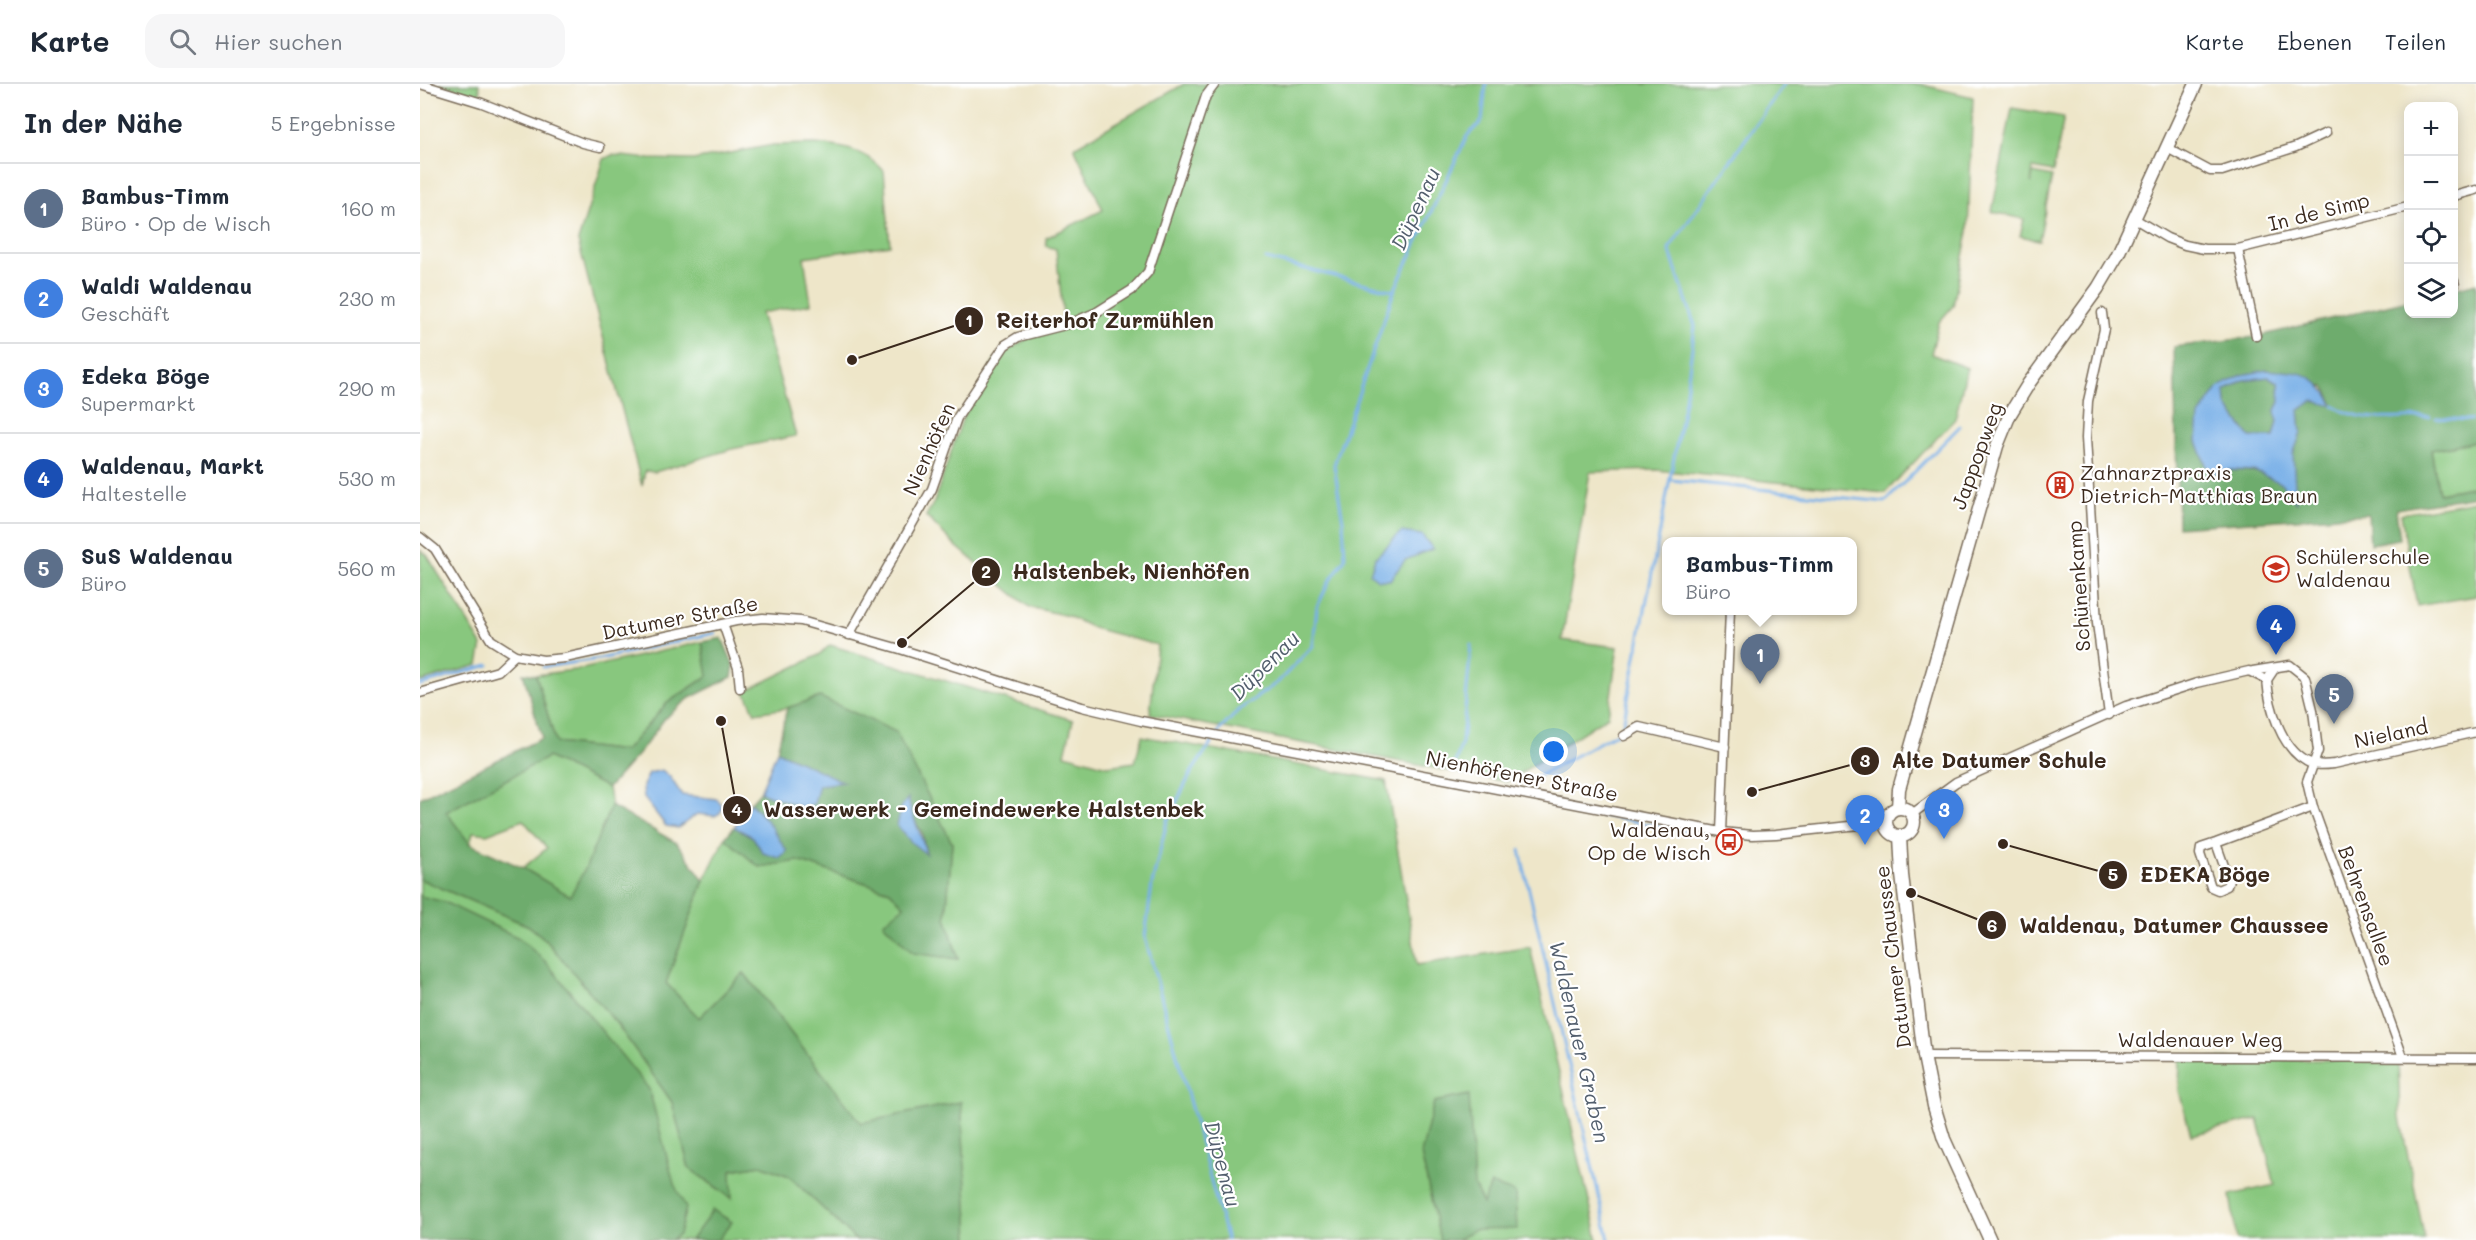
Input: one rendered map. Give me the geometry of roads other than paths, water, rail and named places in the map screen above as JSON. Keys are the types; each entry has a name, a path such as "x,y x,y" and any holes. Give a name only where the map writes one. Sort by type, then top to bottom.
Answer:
{"street":[{"path":"420,84 482,103 583,143 600,147"},
{"name":"Nienhöfen","path":"849,635 932,489 957,418 1005,345 1018,338 1069,324 1097,312 1132,290 1148,272 1206,96 1215,84"},
{"name":"Jappopweg","path":"1898,808 1899,789 1915,732 1997,446 2010,414 2029,383 2108,273 2196,84"},
{"path":"2167,148 2210,171 2222,171 2288,150 2326,133"},
{"path":"2458,195 2476,190"},
{"name":"In de Simp","path":"2135,219 2167,238 2185,245 2204,249 2238,249 2404,208"},
{"path":"2238,249 2256,336"},
{"name":"Schünenkamp","path":"2102,313 2104,329 2088,401 2086,438 2097,623 2109,715"},
{"name":"Datumer Straße","path":"420,537 435,549 491,640 515,656 543,660 565,658 723,624 763,618 791,619 1082,707 1208,734"},
{"path":"1721,832 1730,615"},
{"path":"723,624 738,668 741,688"},
{"path":"420,693 498,671 515,656"},
{"name":"Behrensallee","path":"2253,671 2290,665 2305,676 2313,710 2318,751 2307,782 2313,807 2403,1057"},
{"path":"2275,668 2267,680 2273,711 2283,734 2301,758 2313,764"},
{"path":"1911,813 1956,782 2150,698 2197,682 2253,671 2267,680"},
{"path":"1624,736 1639,728 1725,747"},
{"name":"Nieland","path":"2313,764 2334,764 2476,732"},
{"name":"Nienhöfener Straße","path":"1208,734 1501,788 1721,832 1753,835 1776,834 1886,822"},
{"path":"2216,843 2229,880 2227,886 2218,890 2211,886 2200,854 2201,849 2216,843 2313,807"},
{"path":"1898,808 1906,809 1911,813 1914,821 1913,829 1908,834 1900,836 1888,829 1886,822 1889,813 1898,808"},
{"name":"Datumer Chaussee","path":"1900,836 1902,875 1924,1056 1938,1123 1990,1240"},
{"name":"Waldenauer Weg","path":"1924,1056 2476,1058"}],"water":[{"path":"2267,370 2299,373 2315,380 2334,406 2313,401 2299,410 2301,433 2293,454 2296,502 2281,483 2254,471 2231,470 2220,474 2209,473 2197,441 2199,416 2219,387 2242,375","holes":["2269,377 2279,383 2280,402 2275,412 2278,421 2274,437 2250,437 2226,405 2225,391 2243,380"]},
{"path":"1401,532 1422,535 1433,549 1405,560 1390,580 1378,580 1370,574 1375,558"},
{"path":"777,751 844,782 819,785 814,804 802,807 760,792"},
{"path":"662,770 670,777 682,795 717,799 723,807 720,813 715,816 697,814 678,828 666,826 644,798 643,786 649,773"},
{"path":"908,798 926,854 912,843 897,826 901,807"},
{"path":"750,803 768,822 787,851 779,858 763,853 753,837 734,827"}],"waterway":[{"name":"Düpenau","path":"1227,1240 1145,937 1152,884 1167,821 1191,773 1220,730 1239,710 1278,682 1313,646 1317,607 1329,582 1345,559 1343,521 1334,465 1394,291 1467,136 1482,121 1486,84"},
{"name":"Waldenauer Graben","path":"1530,781 1622,730 1685,400 1695,326 1669,249 1784,84"},
{"path":"1266,259 1394,291"},
{"path":"2334,406 2345,412 2368,417 2430,417"},
{"path":"2436,418 2471,420"},
{"path":"1671,480 1885,502 1960,426"},
{"path":"543,667 599,659 715,633"},
{"path":"1454,766 1462,743 1471,645"},
{"path":"420,685 489,665"},
{"path":"1552,806 1690,832"},
{"name":"Waldenauer Graben","path":"1520,850 1609,1240"}],"place":[{"name":"Reiterhof Zurmühlen","path":"852,360"},
{"name":"Zahnarztpraxis Dietrich-Matthias Braun","path":"2060,485"},
{"name":"Schülerschule Waldenau","path":"2276,569"},
{"name":"Halstenbek, Nienhöfen","path":"902,643"},
{"name":"Waldenau, Markt","path":"2276,655"},
{"name":"Bambus-Timm","path":"1760,684"},
{"name":"Wasserwerk - Gemeindewerke Halstenbek","path":"721,721"},
{"name":"SuS Waldenau","path":"2334,724"},
{"name":"Alte Datumer Schule","path":"1752,792"},
{"name":"Edeka Böge","path":"1944,839"},
{"name":"Waldenau, Op de Wisch","path":"1729,842"},
{"name":"EDEKA Böge","path":"2003,844"},
{"name":"Waldi Waldenau","path":"1865,845"},
{"name":"Waldenau, Datumer Chaussee","path":"1911,893"}]}
